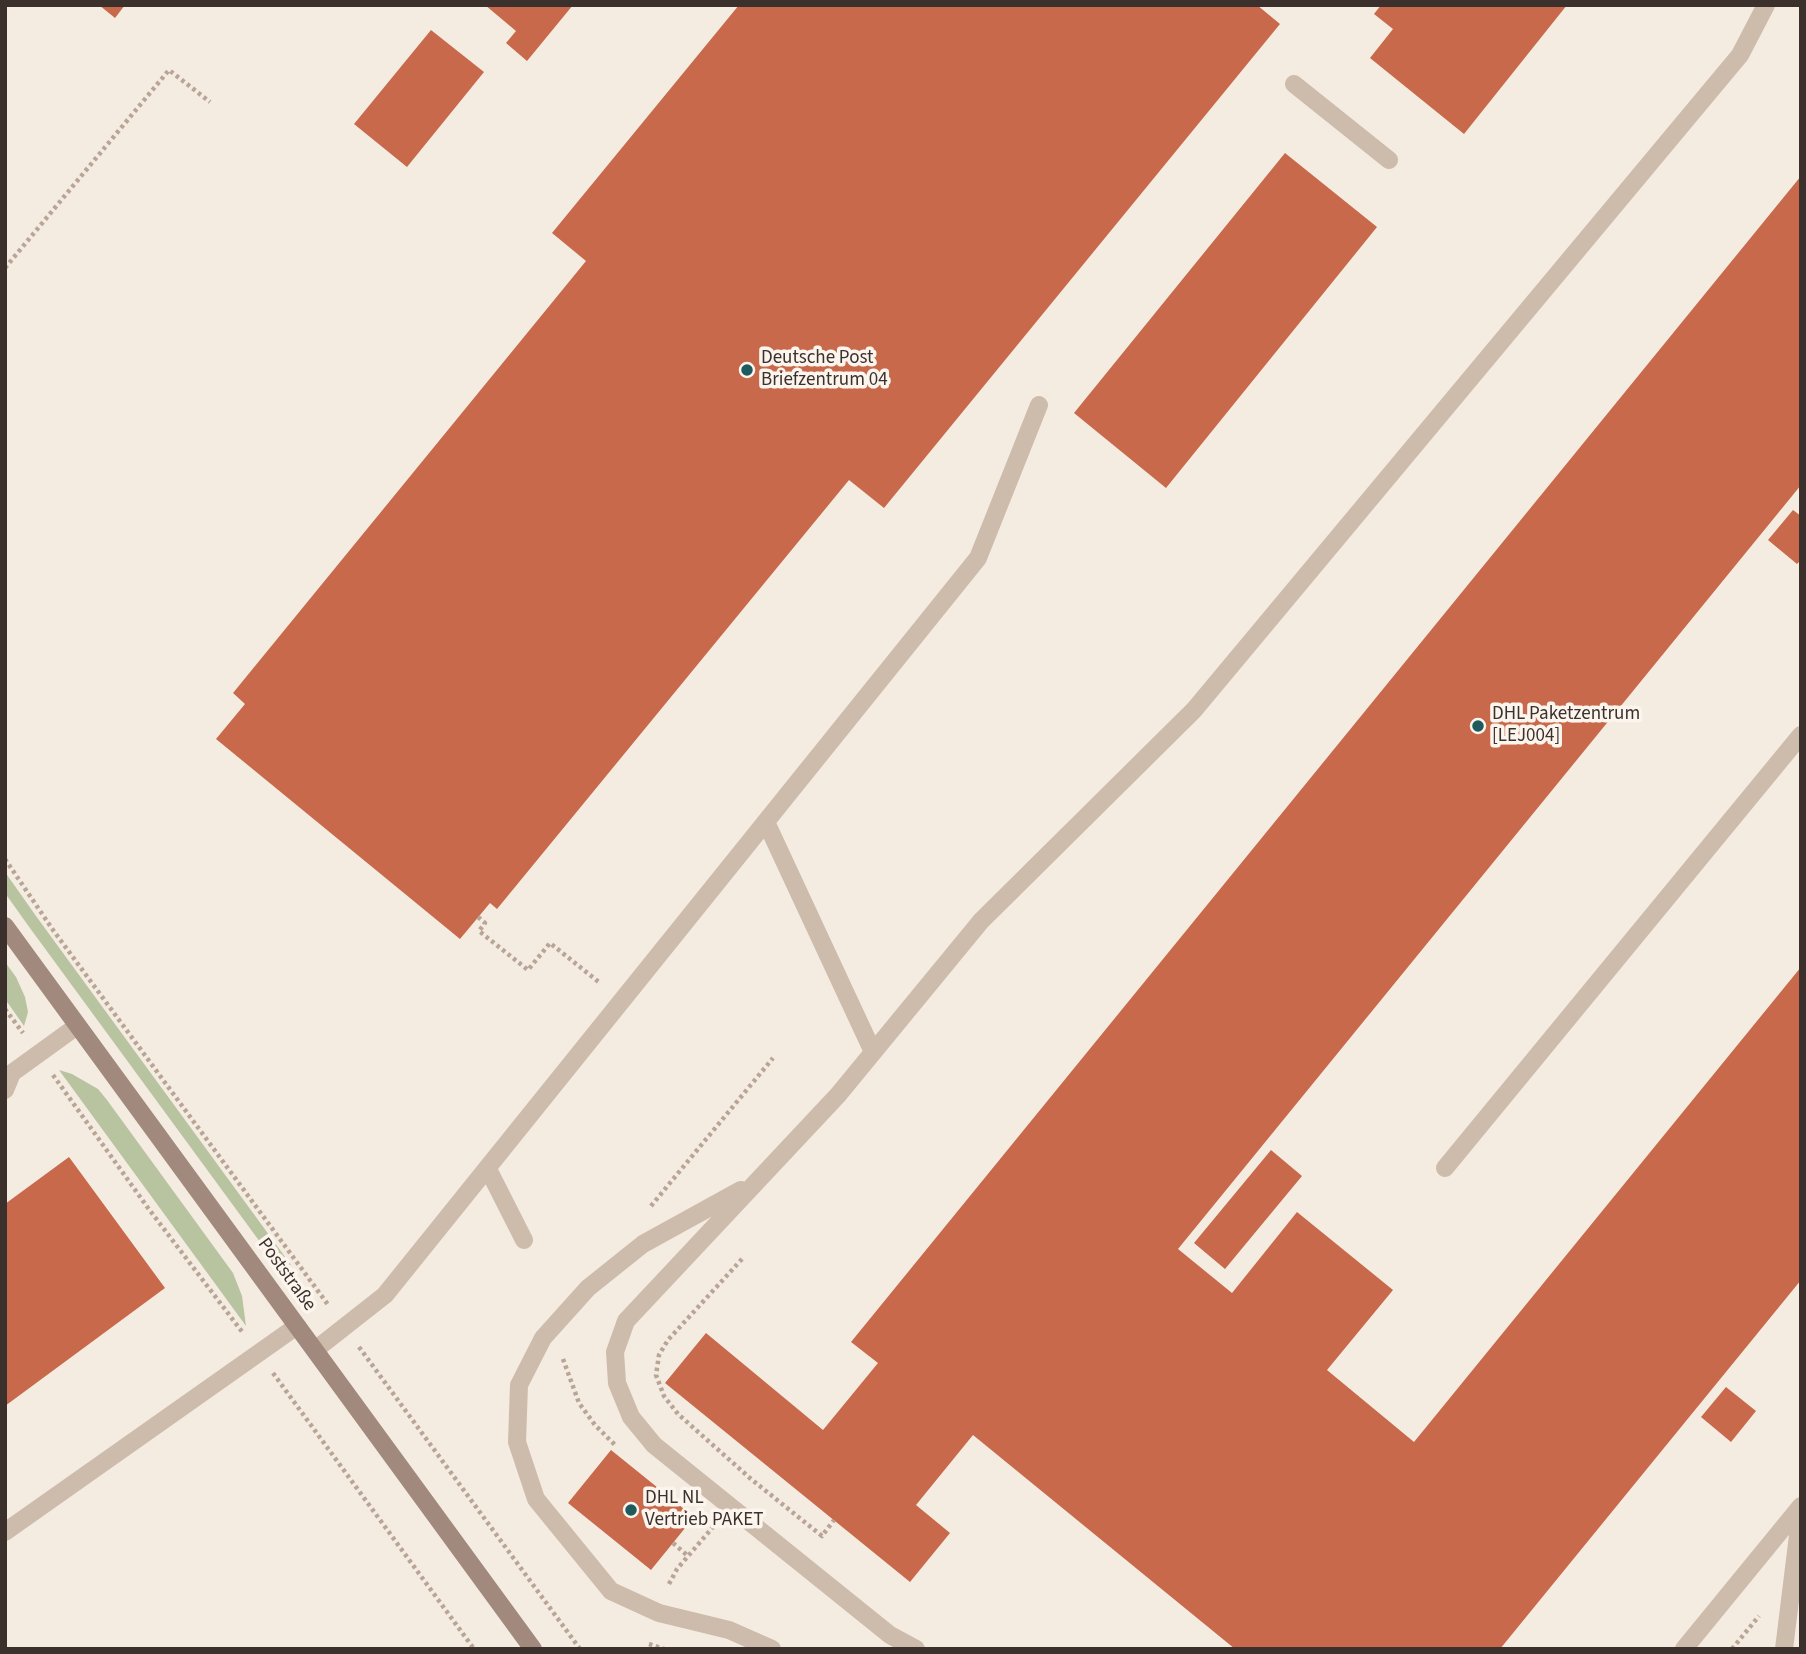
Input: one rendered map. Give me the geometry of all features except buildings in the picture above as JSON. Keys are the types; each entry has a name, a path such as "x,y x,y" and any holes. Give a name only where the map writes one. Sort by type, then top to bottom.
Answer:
{"street":[{"name":"Poststraße","path":"5,926 533,1649"}],"lane":[{"path":"916,1649 890,1635 654,1445 631,1417 617,1383 615,1352 626,1321 838,1095 981,921 1194,710 1740,55 1766,5"},
{"path":"1294,84 1389,160"},
{"path":"314,1350 385,1295 978,558 1039,405"},
{"path":"1445,1168 1801,735"},
{"path":"766,822 873,1052"},
{"path":"5,1090 12,1073 77,1026"},
{"path":"488,1169 524,1240"},
{"path":"756,1182 643,1244 588,1288 543,1338 519,1385 517,1442 536,1499 611,1591 659,1613 729,1630 772,1649"},
{"path":"5,1532 297,1326"},
{"path":"1684,1649 1801,1509"},
{"path":"1784,1649 1801,1509"}],"path":[{"path":"5,268 169,70 210,102"},
{"path":"5,859 301,1267"},
{"path":"478,917 485,923 479,930 528,970 550,943 622,1001"},
{"path":"5,1009 148,1208 258,1353 474,1649"},
{"path":"650,1208 773,1058"},
{"path":"742,1259 668,1340 659,1355 656,1375 664,1396 678,1413 751,1479 822,1536 834,1520"},
{"path":"377,1370 580,1649"},
{"path":"669,1584 677,1569 714,1525"},
{"path":"673,1543 688,1556"},
{"path":"1732,1649 1759,1616"},
{"path":"649,1644 664,1649"}],"green space":[{"path":"5,872 291,1265 271,1257 27,924 5,893"},
{"path":"5,962 16,977 25,997 28,1012 24,1026 5,999"},
{"path":"59,1070 98,1089 107,1100 233,1273 242,1296 246,1326"}],"place":[{"name":"Deutsche Post Briefzentrum 04","path":"747,370"},
{"name":"DHL Paketzentrum [LEJ004]","path":"1478,726"},
{"name":"DHL NL Vertrieb PAKET","path":"631,1510"}]}
